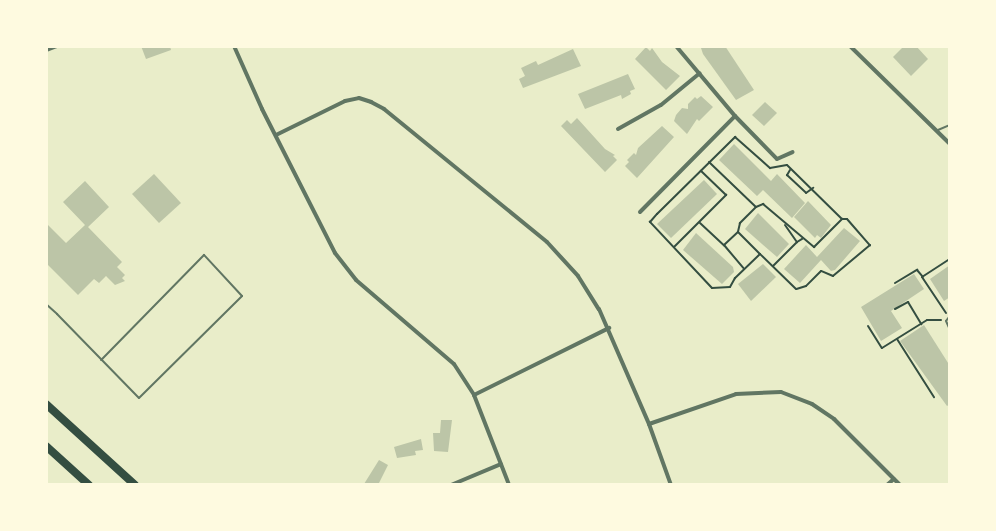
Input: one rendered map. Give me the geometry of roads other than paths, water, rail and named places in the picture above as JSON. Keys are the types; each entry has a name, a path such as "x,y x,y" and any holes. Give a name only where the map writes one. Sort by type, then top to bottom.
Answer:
{"highway":[{"path":"46,404 135,485"},
{"path":"46,446 89,485"}],"street":[{"path":"46,49 54,46"},
{"path":"234,46 276,135 342,262 365,287 444,352 474,395 509,485"},
{"path":"676,46 735,116 777,159 793,152"},
{"path":"850,46 950,144"},
{"path":"618,129 660,105 700,73"},
{"path":"276,135 345,101 359,98 384,109 547,242 578,276 608,328 649,424 671,485"},
{"path":"640,212 735,116"},
{"path":"474,395 608,328"},
{"path":"649,424 736,394 781,392 812,404 834,418 900,485"},
{"path":"451,485 501,464"},
{"path":"887,485 894,479"}],"lane":[{"path":"936,131 950,125"},
{"path":"46,304 101,360 139,398 242,296 204,255 101,360"},
{"path":"949,317 946,321 950,330"}]}
